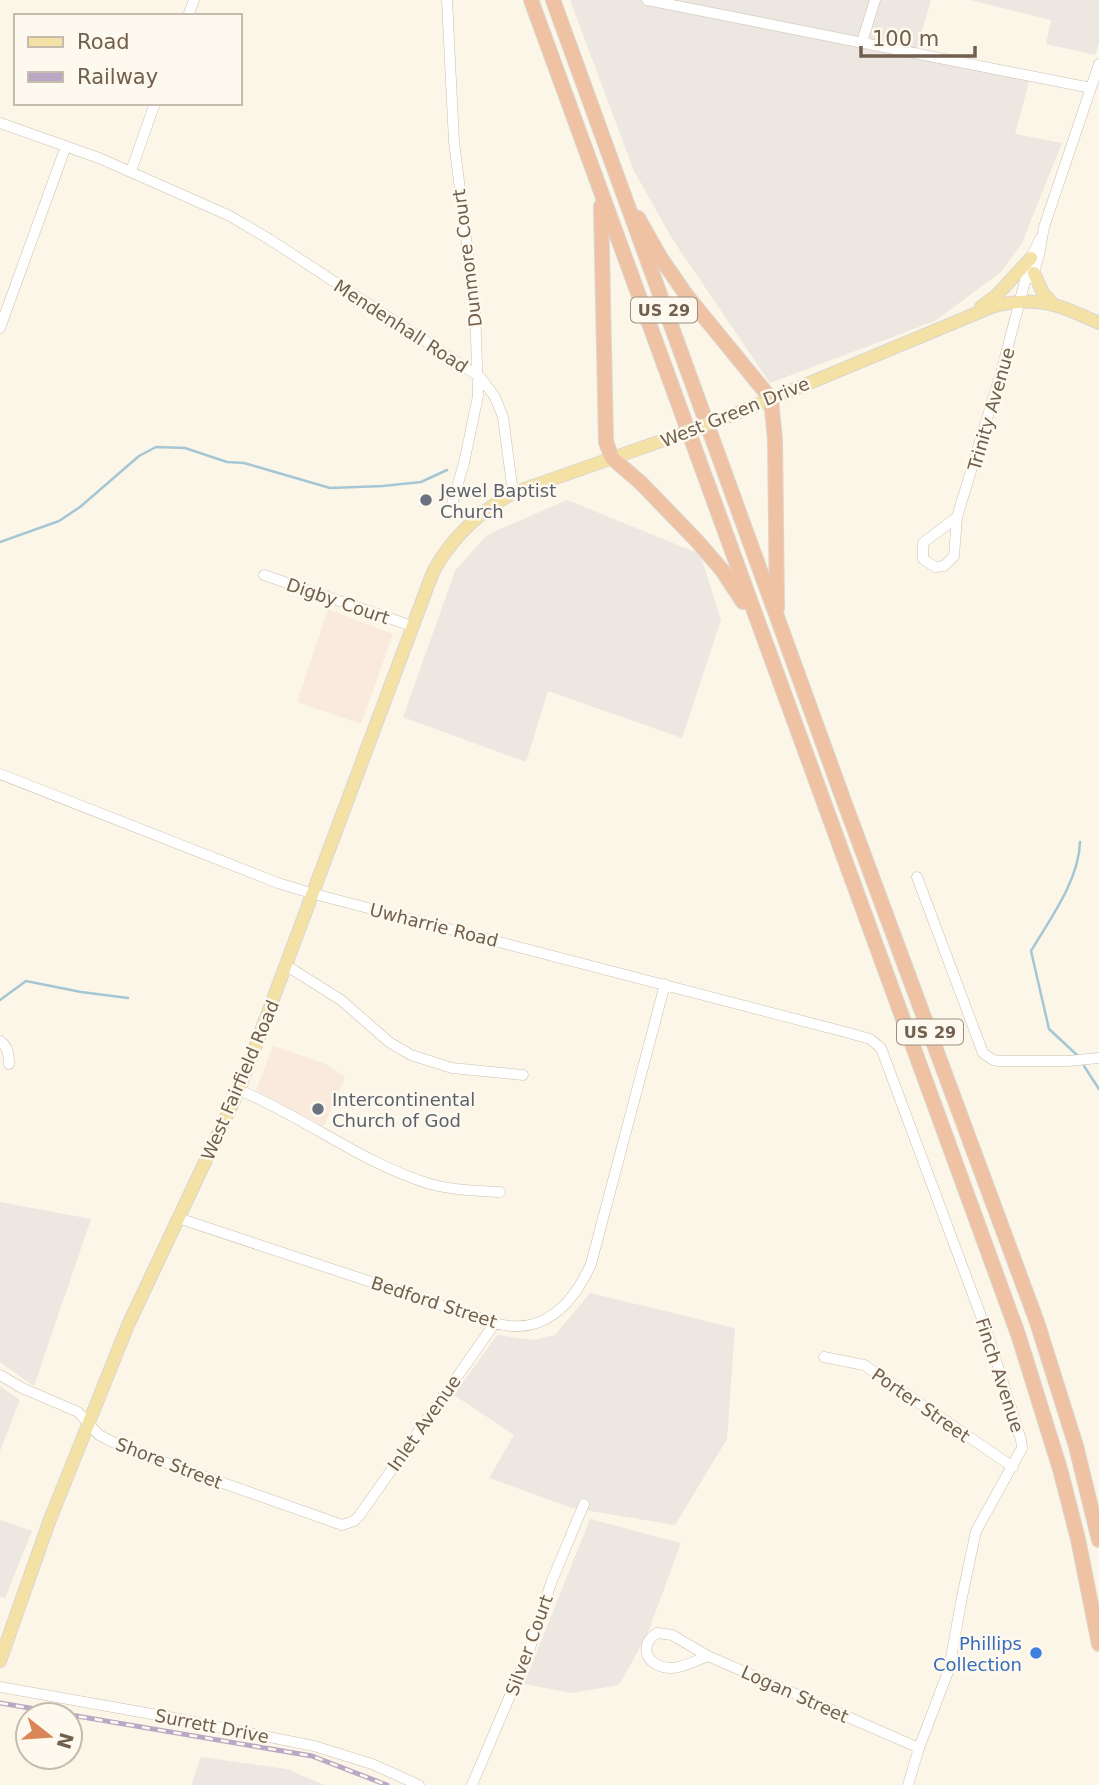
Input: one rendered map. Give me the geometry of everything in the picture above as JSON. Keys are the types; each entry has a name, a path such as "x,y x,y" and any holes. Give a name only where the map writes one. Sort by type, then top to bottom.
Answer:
{"highway":[{"name":"US 29","path":"531,0 1018,1334 1060,1469 1078,1539 1099,1644"},
{"name":"US 29","path":"553,0 618,184 1037,1322 1076,1446 1099,1540"},
{"path":"618,184 660,257 687,296 771,399 775,440 778,620"},
{"path":"601,194 606,442 612,458 641,483 722,570 757,623"}],"main road":[{"path":"973,313 997,295 1031,258"},
{"path":"1034,273 1053,304"},
{"name":"West Green Drive","path":"1021,300 1038,308 1084,316"},
{"name":"West Green Drive","path":"458,536 478,516 513,493 735,414 973,313 1021,300 1053,304 1099,323"},
{"name":"West Fairfield Road","path":"0,1661 49,1522 138,1303 239,1090 288,966 433,572 458,536"}],"street":[{"name":"Dunmore Court","path":"447,0 454,142 475,308 478,396 464,463 449,514"},
{"path":"647,0 1091,88"},
{"path":"862,42 875,0"},
{"name":"Trinity Avenue","path":"957,517 925,539 921,549 926,562 939,567 951,561 955,549 957,517 979,448 1031,258 1040,239 1099,64"},
{"path":"131,171 154,105"},
{"name":"Mendenhall Road","path":"0,123 131,171 255,230 477,376 495,397 503,417 513,493"},
{"path":"0,328 66,146"},
{"name":"Trinity Avenue","path":"1021,300 1034,273 1040,239"},
{"name":"Digby Court","path":"264,575 412,626"},
{"name":"Uwharrie Road","path":"0,774 268,879 314,894 849,1033 870,1040 878,1046"},
{"path":"917,877 983,1053 1000,1061 1099,1058"},
{"path":"288,966 341,1000 389,1042 411,1055 452,1068 523,1075"},
{"name":"Bedford Street","path":"178,1218 495,1323 515,1327 537,1325 567,1302 587,1273 594,1255 665,984"},
{"path":"0,1041 9,1055 9,1064"},
{"name":"Finch Avenue","path":"878,1046 890,1069 988,1335 1022,1448 976,1531 949,1669 908,1785"},
{"path":"239,1090 297,1117 353,1150 406,1176 466,1191 500,1192"},
{"name":"Inlet Avenue","path":"351,1523 359,1516 495,1323"},
{"name":"Porter Street","path":"824,1357 864,1365 1013,1467"},
{"name":"Shore Street","path":"0,1375 13,1384 78,1412 99,1435 127,1449 335,1524 351,1523"},
{"name":"Silver Court","path":"472,1785 529,1651 551,1583 584,1504"},
{"name":"Logan Street","path":"708,1656 678,1668 669,1668 656,1664 646,1652 648,1640 661,1632 672,1635 708,1656 919,1748"},
{"name":"Surrett Drive","path":"0,1687 314,1746 372,1764 419,1785"}],"shaded area":[{"path":"570,0 931,0 917,49 1032,71 1015,134 1062,143 1022,243 1001,272 935,321 770,383 673,240 634,171"},
{"path":"969,0 1099,0 1099,43 1095,55 1046,44 1051,20"},
{"path":"567,500 700,554 721,620 682,738 548,691 526,762 403,717 455,571 487,535"},
{"path":"328,609 393,634 361,724 297,702"},
{"path":"273,1046 328,1065 345,1077 324,1126 256,1090"},
{"path":"0,1202 91,1219 34,1386 0,1362"},
{"path":"590,1293 735,1328 727,1439 675,1525 572,1508 489,1478 514,1435 454,1395 497,1335 534,1340 555,1335"},
{"path":"0,1386 20,1400 0,1451"},
{"path":"590,1519 681,1543 647,1635 619,1685 572,1693 524,1684"},
{"path":"0,1520 32,1531 5,1598 0,1596"},
{"path":"201,1757 287,1769 324,1785 191,1785"}],"waterway":[{"path":"0,542 59,521 80,507 139,456 156,447 185,448 227,462 244,463 330,488 421,482 447,470"},
{"path":"1077,1055 1049,1029 1031,951 1069,885 1075,871 1080,842"},
{"path":"0,1000 26,981 128,998"},
{"path":"1084,1066 1099,1089"}],"railway":[{"path":"0,1703 312,1756 387,1785"}],"place":[{"name":"Jewel Baptist Church","path":"426,500"},
{"name":"Intercontinental Church of God","path":"318,1109"},
{"name":"Phillips Collection","path":"1036,1653"}]}
